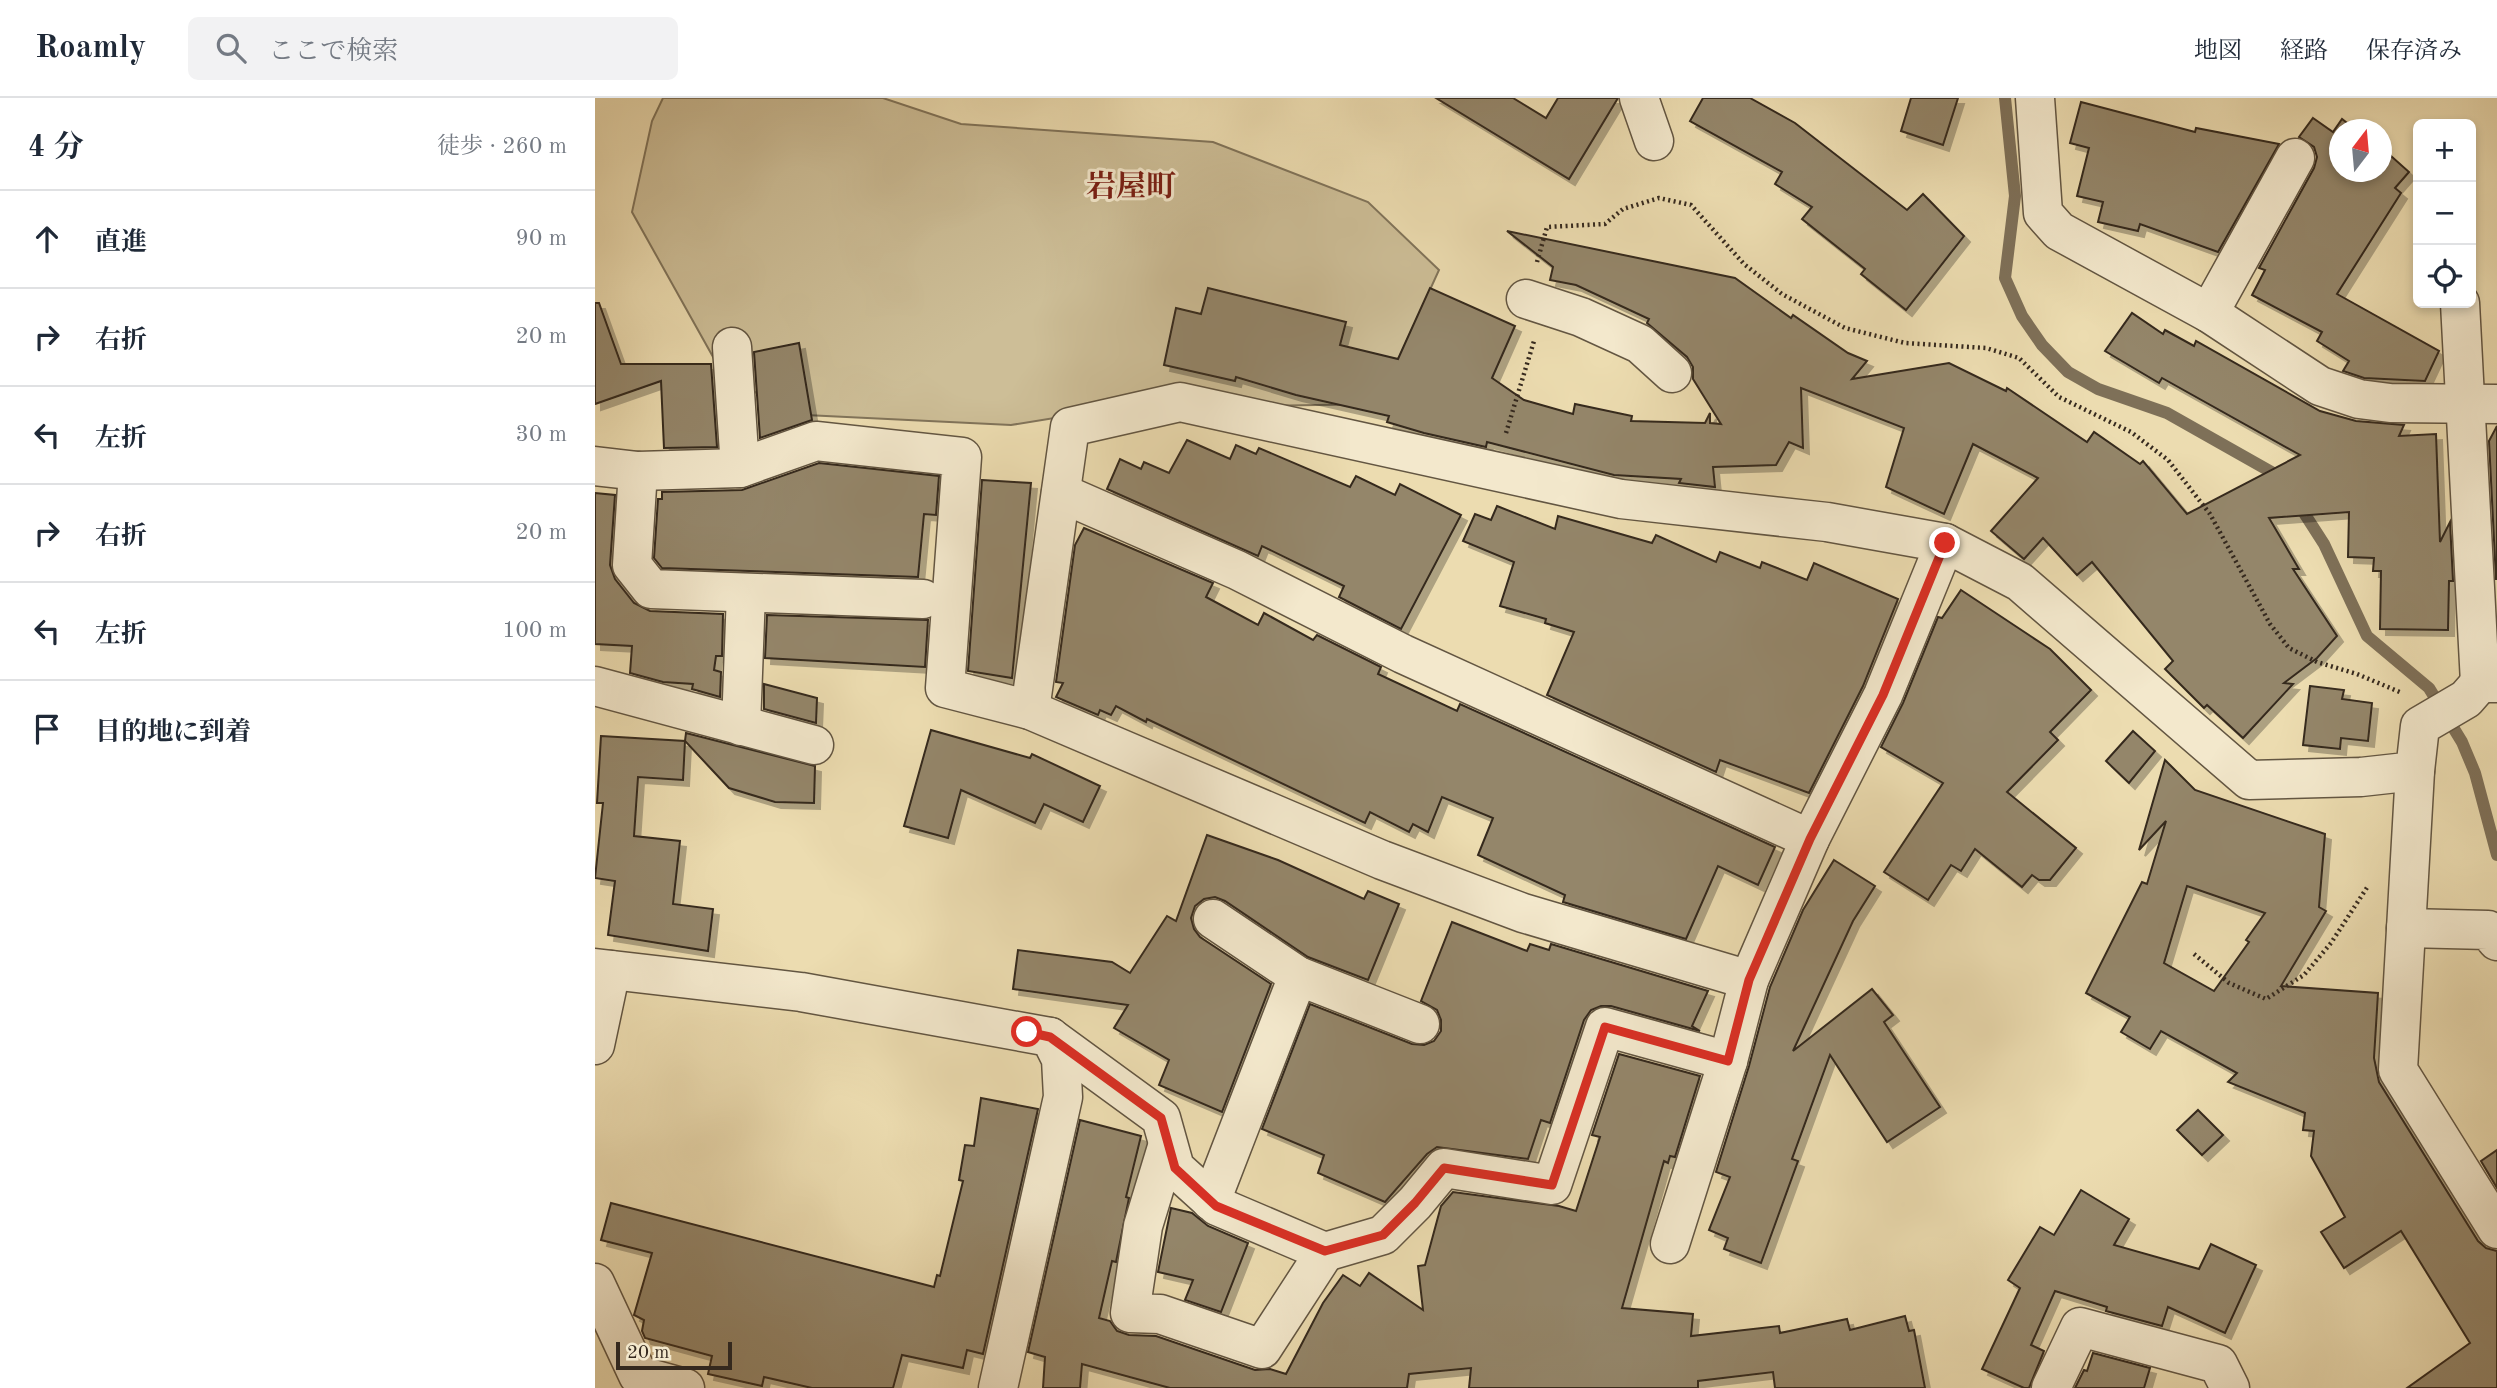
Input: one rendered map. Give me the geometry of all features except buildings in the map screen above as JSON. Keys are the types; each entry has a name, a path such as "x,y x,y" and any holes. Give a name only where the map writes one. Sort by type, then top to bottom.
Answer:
{"street":[{"path":"1639,98 1654,141"},
{"path":"2035,98 2043,214 2059,231 2209,313 2320,386 2359,399 2390,403 2480,404"},
{"path":"2209,313 2295,158"},
{"path":"1535,302 1640,344 1672,373"},
{"path":"2461,308 2480,404 2481,688 2426,724 2415,771 2398,1070 2497,1228"},
{"path":"732,347 740,468"},
{"path":"1031,709 1070,427 1180,402 1621,499 1827,522 1945,543 2020,582 2249,780 2361,777 2415,771"},
{"path":"595,466 638,471 740,468 816,441 962,457 945,688 1031,709 1382,860 1523,913 1749,980"},
{"path":"638,471 632,565 651,589 923,599"},
{"path":"1061,493 1237,570 1403,654 1810,839"},
{"path":"1670,1244 1728,1061 1749,980 1810,839 1883,695 1945,543"},
{"path":"741,726 746,593"},
{"path":"595,687 814,746"},
{"path":"1213,919 1298,976 1420,1024"},
{"path":"2406,928 2488,930 2497,941"},
{"path":"595,1045 603,969 801,992 1050,1037 1161,1118 1175,1168 1216,1206 1325,1251 1383,1235 1415,1203 1444,1168 1552,1185 1605,1027 1728,1061"},
{"path":"1211,1201 1298,976"},
{"path":"1003,1381 1063,1097 1061,1059 1050,1037"},
{"path":"1167,1147 1143,1226 1130,1313 1160,1314 1262,1349 1325,1251"},
{"path":"595,1283 638,1375 685,1388"},
{"path":"2051,1388 2080,1327 2218,1364 2230,1388"}],"path":[{"path":"1494,471 1535,302 1547,227 1605,224 1623,209 1658,198 1691,205 1744,264 1783,294 1845,328 1905,343 1986,348 2019,358 2059,397 2131,432 2168,460 2210,514 2270,624 2289,648 2318,662 2357,674 2406,695 2426,724"},
{"path":"2194,954 2229,983 2266,999 2304,975 2331,943 2368,886 2369,874"}],"shaded area":[{"path":"663,98 883,98 961,124 1213,142 1368,202 1439,270 1378,404 1116,408 1011,425 785,414 717,364 632,212 652,121"}],"waterway":[{"path":"2005,98 2015,196 2005,278 2022,316 2042,345 2068,372 2098,389 2167,413 2282,478"},
{"path":"2297,502 2324,544 2367,636 2429,688 2462,742 2475,773 2497,855"}],"district":[{"name":"岩屋町","path":"1131,188"}],"route":[{"path":"1027,1032 1050,1037 1161,1118 1175,1168 1216,1206 1325,1251 1383,1235 1415,1203 1444,1168 1552,1185 1605,1027 1728,1061 1749,980 1810,839 1883,695 1945,543"}]}
